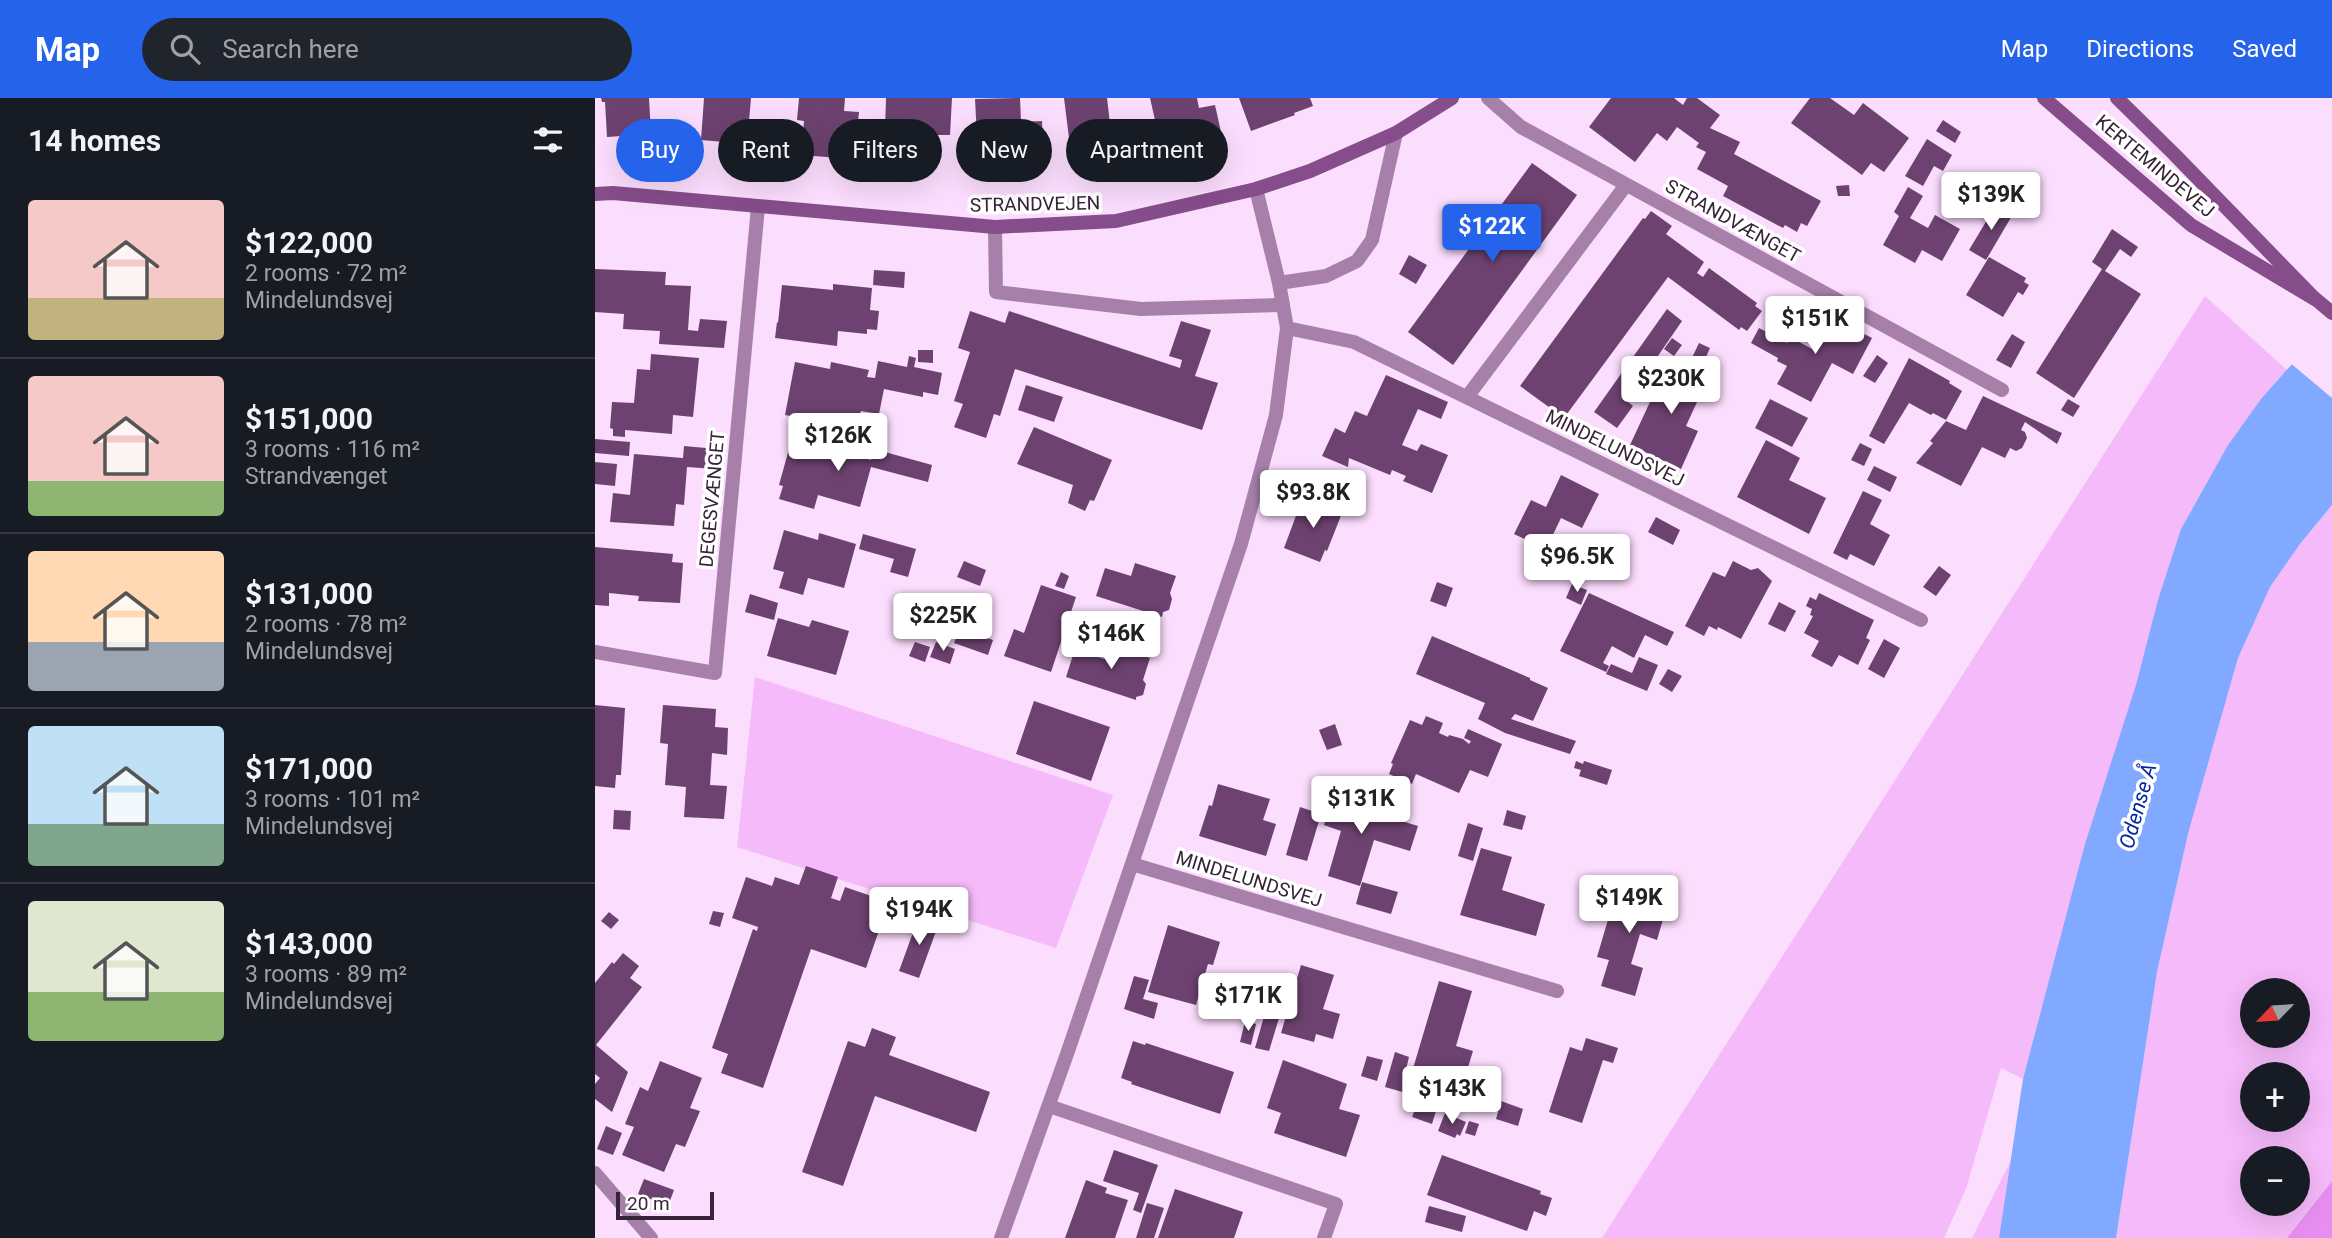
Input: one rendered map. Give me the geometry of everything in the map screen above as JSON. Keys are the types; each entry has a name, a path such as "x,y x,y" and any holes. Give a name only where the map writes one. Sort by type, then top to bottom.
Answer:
{"street":[{"name":"STRANDVEJEN","path":"595,194 613,193 995,228 1116,221 1256,189 1310,171 1396,133 1452,98"},
{"name":"STRANDVÆNGET","path":"1488,98 1521,127 2001,390"},
{"name":"KERTEMINDEVEJ","path":"2044,98 2190,225 2318,301"},
{"path":"2103,98 2174,154"},
{"name":"KERTEMINDEVEJ","path":"2117,98 2332,313"},
{"path":"1279,284 1326,276 1357,261 1372,240 1396,133"},
{"path":"1467,397 1626,185"},
{"path":"1001,1238 1049,1106 1241,544 1276,415 1287,328 1256,189"},
{"name":"DEGESVÆNGET","path":"595,652 715,673 758,207"},
{"path":"995,228 996,292 1141,309 1283,305"},
{"name":"MINDELUNDSVEJ","path":"1287,328 1354,342 1921,620"},
{"name":"MINDELUNDSVEJ","path":"1132,864 1557,991"},
{"path":"1049,1106 1336,1204 1324,1238"},
{"path":"595,1172 651,1238"}],"shaded area":[{"path":"2205,296 2287,370 2261,399 2228,445 2181,529 2023,1079 2001,1068 1966,1189 1944,1238 1602,1238"},
{"path":"2332,505 2332,1181 2310,1209 2310,1146 2240,1146 2240,1216 2304,1216 2287,1238 2116,1238 2157,972 2188,834 2238,658 2270,587"},
{"path":"755,677 1113,795 1056,948 737,847"},
{"path":"2011,1160 1999,1238 1972,1238"},
{"path":"2332,1181 2332,1238 2287,1238 2304,1216 2310,1216 2310,1209"}],"water":[{"name":"Odense Å","path":"2332,319 2332,505 2270,587 2238,658 2188,834 2157,972 2116,1238 1999,1238 2023,1079 2085,844 2136,685 2158,600 2181,529 2228,445 2261,399"}],"pier":[{"path":"2332,316 2332,398 2289,362"}],"building":[{"path":"601,98 649,98 650,119 616,119 616,136 607,137 605,102 602,102"},
{"path":"704,98 751,98 749,119 718,119 718,141 704,140"},
{"path":"799,98 845,98 844,111 859,112 858,119 828,119 828,157 814,156 814,119 797,119"},
{"path":"886,98 952,98 950,135 942,135 942,119 885,119"},
{"path":"1020,98 1021,119 976,119 975,99"},
{"path":"1064,98 1107,98 1109,119 1067,119"},
{"path":"1150,98 1197,98 1199,108 1215,105 1218,119 1161,119 1155,119"},
{"path":"1239,98 1310,98 1313,106 1251,131"},
{"path":"1611,98 1674,98 1683,105 1687,98 1697,98 1720,115 1710,128 1740,142 1734,154 1821,201 1807,226 1801,223 1797,232 1785,225 1783,228 1723,196 1728,186 1697,169 1706,152 1696,147 1699,143 1677,127 1667,141 1657,133 1635,162 1589,127"},
{"path":"1810,98 1830,98 1854,115 1863,103 1909,138 1884,172 1871,163 1862,175 1791,123"},
{"path":"1943,120 1961,132 1955,143 1936,131"},
{"path":"1927,139 1952,155 1943,171 1934,166 1923,186 1905,176"},
{"path":"1532,163 1577,195 1453,365 1408,332"},
{"path":"1849,185 1850,196 1838,196 1836,186"},
{"path":"1908,187 1923,196 1910,218 1928,228 1935,215 1960,229 1942,261 1922,250 1915,263 1883,245 1899,216 1894,212"},
{"path":"1996,205 2013,214 1986,260 1969,250"},
{"path":"1651,211 1672,226 1666,234 1704,262 1697,273 1703,277 1709,268 1757,303 1755,306 1762,311 1747,331 1741,327 1739,330 1668,277 1564,418 1520,386 1643,218"},
{"path":"2112,229 2138,247 2131,257 2120,249 2105,271 2141,294 2074,398 2036,373 2102,269 2092,262"},
{"path":"1409,255 1427,265 1416,284 1399,274"},
{"path":"1989,257 2026,278 2024,282 2029,285 2023,295 2018,292 2003,317 1966,295"},
{"path":"595,269 666,272 665,285 691,286 688,330 698,331 700,319 727,321 724,348 659,344 660,331 623,329 624,314 595,312"},
{"path":"874,270 905,272 904,288 873,285"},
{"path":"833,284 872,288 870,310 879,311 877,330 867,329 867,334 838,331 837,346 775,338 782,285 833,290"},
{"path":"1667,309 1682,321 1627,401 1633,406 1617,428 1594,412"},
{"path":"970,311 1005,323 1009,311 1180,368 1182,360 1169,356 1181,321 1211,330 1195,376 1218,383 1202,430 1015,369 1000,416 994,414 986,438 954,427 963,404 954,401 970,352 958,348"},
{"path":"1830,316 1872,338 1853,374 1832,363 1811,402 1777,384 1787,366 1751,343 1759,328 1787,343 1790,337 1812,349"},
{"path":"2012,334 2025,342 2011,368 1996,360"},
{"path":"1672,338 1682,345 1674,356 1664,349"},
{"path":"1699,343 1710,348 1701,368 1690,362"},
{"path":"918,350 933,350 933,363 918,362"},
{"path":"651,354 699,358 693,417 673,415 672,434 625,430 625,437 613,436 613,429 610,428 612,402 634,403 637,369 650,370"},
{"path":"1877,355 1888,363 1875,383 1863,376"},
{"path":"909,356 916,358 914,367 942,373 938,395 923,392 923,397 884,389 879,414 861,411 855,428 785,415 795,362 830,369 831,362 869,370 867,377 875,378 878,361 907,367"},
{"path":"1909,358 1950,381 1949,383 1962,391 1946,420 1909,403 1884,444 1869,436"},
{"path":"1669,361 1708,378 1686,426 1698,431 1681,469 1630,445"},
{"path":"1386,375 1448,402 1441,419 1418,409 1402,445 1417,451 1421,444 1448,455 1432,493 1403,481 1406,476 1392,470 1390,475 1349,458 1348,467 1322,456 1335,428 1345,433 1355,411 1367,416"},
{"path":"1026,385 1063,397 1054,422 1018,410"},
{"path":"1983,396 2062,433 2057,444 2025,422 2021,430 2027,438 2022,448 2016,451 2010,448 2005,458 1982,447 1961,486 1916,463 1933,443 1930,441 1946,421 1966,430"},
{"path":"1770,399 1808,418 1792,447 1755,428"},
{"path":"2068,399 2080,406 2073,417 2061,410"},
{"path":"1034,427 1112,460 1094,501 1090,500 1085,511 1068,503 1073,485 1017,464"},
{"path":"792,438 871,460 874,449 932,465 928,482 871,467 860,507 818,495 814,509 779,499 783,486 779,485"},
{"path":"595,439 630,442 629,456 595,453"},
{"path":"1766,440 1800,458 1789,480 1826,498 1809,534 1737,497"},
{"path":"1860,443 1872,449 1864,466 1851,460"},
{"path":"684,446 717,449 715,469 687,467 684,505 676,504 674,526 610,522 613,493 630,495 634,454 683,458"},
{"path":"595,462 617,464 615,486 595,484"},
{"path":"1874,466 1897,477 1890,492 1867,480"},
{"path":"1561,475 1599,494 1582,528 1561,518 1546,549 1514,534 1531,500 1546,507"},
{"path":"1863,491 1882,500 1870,524 1890,535 1874,566 1850,554 1847,560 1833,553"},
{"path":"1303,497 1342,513 1320,562 1284,548"},
{"path":"1656,517 1680,530 1673,545 1648,532"},
{"path":"784,530 818,540 819,533 856,544 844,588 808,578 803,595 779,588 784,572 773,569"},
{"path":"863,534 916,549 908,577 890,572 894,559 859,549"},
{"path":"595,547 673,554 672,562 683,563 680,603 638,601 639,596 609,593 609,606 595,605"},
{"path":"964,561 986,570 980,586 957,577"},
{"path":"1733,561 1751,570 1758,568 1772,581 1741,639 1718,627 1717,630 1709,626 1704,636 1685,626 1713,572 1725,577"},
{"path":"1135,563 1176,576 1170,593 1172,599 1169,610 1163,612 1162,617 1096,596 1105,568 1131,576"},
{"path":"1939,566 1951,575 1936,596 1923,587"},
{"path":"1061,572 1069,576 1064,589 1055,586"},
{"path":"1437,582 1453,588 1446,607 1430,601"},
{"path":"1572,584 1587,590 1581,605 1566,598"},
{"path":"1041,585 1076,597 1051,672 1004,656 1014,629 1024,633"},
{"path":"1589,593 1674,632 1667,646 1645,635 1634,658 1612,646 1603,663 1609,666 1606,672 1560,651"},
{"path":"1819,593 1874,620 1866,638 1870,640 1858,665 1839,655 1832,667 1811,656 1819,641 1804,633 1813,616 1810,615 1812,609 1806,606 1810,597 1816,600"},
{"path":"750,594 778,603 774,620 745,612"},
{"path":"1779,602 1796,611 1785,632 1768,624"},
{"path":"778,618 809,627 812,620 849,631 836,675 767,656"},
{"path":"960,628 993,640 988,655 954,643"},
{"path":"1432,636 1548,688 1533,721 1515,714 1511,719 1576,741 1570,754 1505,733 1478,719 1485,703 1416,674"},
{"path":"1884,639 1900,648 1884,678 1868,669"},
{"path":"915,642 930,647 925,662 909,656"},
{"path":"936,642 955,649 950,664 930,657"},
{"path":"1109,644 1150,658 1143,680 1146,684 1143,695 1136,697 1136,700 1066,677 1075,649 1104,659"},
{"path":"1639,657 1658,665 1647,691 1606,674 1611,664 1632,673"},
{"path":"1668,669 1682,676 1672,692 1659,684"},
{"path":"1034,701 1110,727 1091,781 1016,754"},
{"path":"595,705 625,708 621,775 616,775 615,788 595,786"},
{"path":"663,705 716,709 715,727 728,728 727,755 712,753 710,785 727,786 724,819 684,817 686,787 665,785 668,744 660,743"},
{"path":"1426,716 1443,723 1439,733 1448,737 1449,735 1463,739 1469,744 1471,741 1464,738 1468,729 1502,744 1488,777 1470,770 1459,793 1416,774 1412,784 1389,774 1393,764 1391,763 1410,720 1422,725"},
{"path":"1335,724 1342,745 1327,750 1319,730"},
{"path":"1576,761 1612,770 1607,785 1579,776 1581,770 1574,768"},
{"path":"1318,779 1330,782 1324,802 1312,799"},
{"path":"1337,781 1353,786 1347,808 1418,826 1410,851 1374,840 1360,886 1328,876 1341,831 1324,825"},
{"path":"1218,784 1270,799 1263,820 1276,824 1266,856 1199,836"},
{"path":"1300,807 1321,814 1307,861 1286,855"},
{"path":"614,810 631,811 630,830 613,829"},
{"path":"1507,810 1526,816 1522,830 1503,825"},
{"path":"1468,823 1483,828 1473,861 1458,856"},
{"path":"1481,848 1512,857 1502,890 1545,904 1536,936 1460,915"},
{"path":"806,866 838,877 831,898 840,901 845,887 880,899 876,913 884,916 866,968 811,949 763,1088 721,1073 728,1054 712,1048 753,929 757,931 758,927 732,918 746,877 772,886 775,877 799,885"},
{"path":"1637,875 1654,880 1649,904 1666,909 1657,940 1640,934 1631,964 1643,968 1635,996 1601,986 1609,960 1597,957 1617,889 1631,893"},
{"path":"1362,882 1398,892 1391,914 1356,904"},
{"path":"713,911 724,913 720,927 709,924"},
{"path":"609,912 619,920 611,929 601,921"},
{"path":"919,916 939,923 919,978 899,971"},
{"path":"1168,925 1220,942 1213,965 1208,964 1196,1005 1148,992"},
{"path":"623,953 639,966 630,978 642,987 596,1045 628,1072 612,1112 595,1099 595,1084 600,1078 595,1074 595,983"},
{"path":"1301,965 1334,975 1323,1009 1340,1014 1333,1039 1316,1034 1314,1042 1281,1033"},
{"path":"1134,976 1149,980 1143,999 1158,1003 1154,1019 1124,1009"},
{"path":"1439,981 1472,991 1456,1046 1473,1051 1462,1087 1412,1072"},
{"path":"1265,1013 1279,1018 1269,1051 1255,1048"},
{"path":"1245,1021 1256,1024 1251,1045 1240,1042"},
{"path":"872,1028 896,1037 889,1055 990,1092 976,1132 875,1096 843,1186 802,1172 848,1041 865,1047"},
{"path":"1586,1038 1618,1048 1613,1063 1603,1060 1582,1123 1549,1112 1570,1047 1582,1051"},
{"path":"1133,1041 1234,1072 1220,1114 1131,1084 1132,1082 1121,1078"},
{"path":"1395,1052 1409,1057 1404,1078 1431,1086 1427,1099 1385,1087"},
{"path":"1367,1056 1383,1060 1377,1081 1361,1076"},
{"path":"1283,1060 1347,1084 1339,1109 1360,1115 1346,1157 1274,1133 1281,1113 1267,1108"},
{"path":"660,1061 702,1078 690,1108 700,1111 685,1147 676,1144 664,1172 622,1155 634,1127 625,1124 640,1087 648,1091"},
{"path":"1501,1101 1523,1109 1518,1126 1496,1119"},
{"path":"1417,1105 1436,1111 1432,1124 1412,1117"},
{"path":"1445,1113 1466,1122 1460,1136 1457,1134 1455,1138 1438,1131"},
{"path":"1469,1121 1479,1124 1475,1136 1465,1133"},
{"path":"606,1126 622,1133 613,1155 597,1149"},
{"path":"1114,1150 1158,1165 1141,1213 1133,1210 1139,1193 1103,1181"},
{"path":"1442,1155 1541,1191 1540,1194 1552,1198 1546,1216 1534,1211 1527,1231 1427,1195"},
{"path":"644,1179 674,1190 668,1206 638,1194"},
{"path":"1086,1180 1107,1188 1105,1193 1128,1200 1115,1238 1065,1238"},
{"path":"1175,1189 1243,1212 1234,1238 1158,1238"},
{"path":"1147,1203 1164,1208 1154,1238 1136,1238"},
{"path":"1429,1206 1466,1216 1462,1232 1425,1222"}]}
